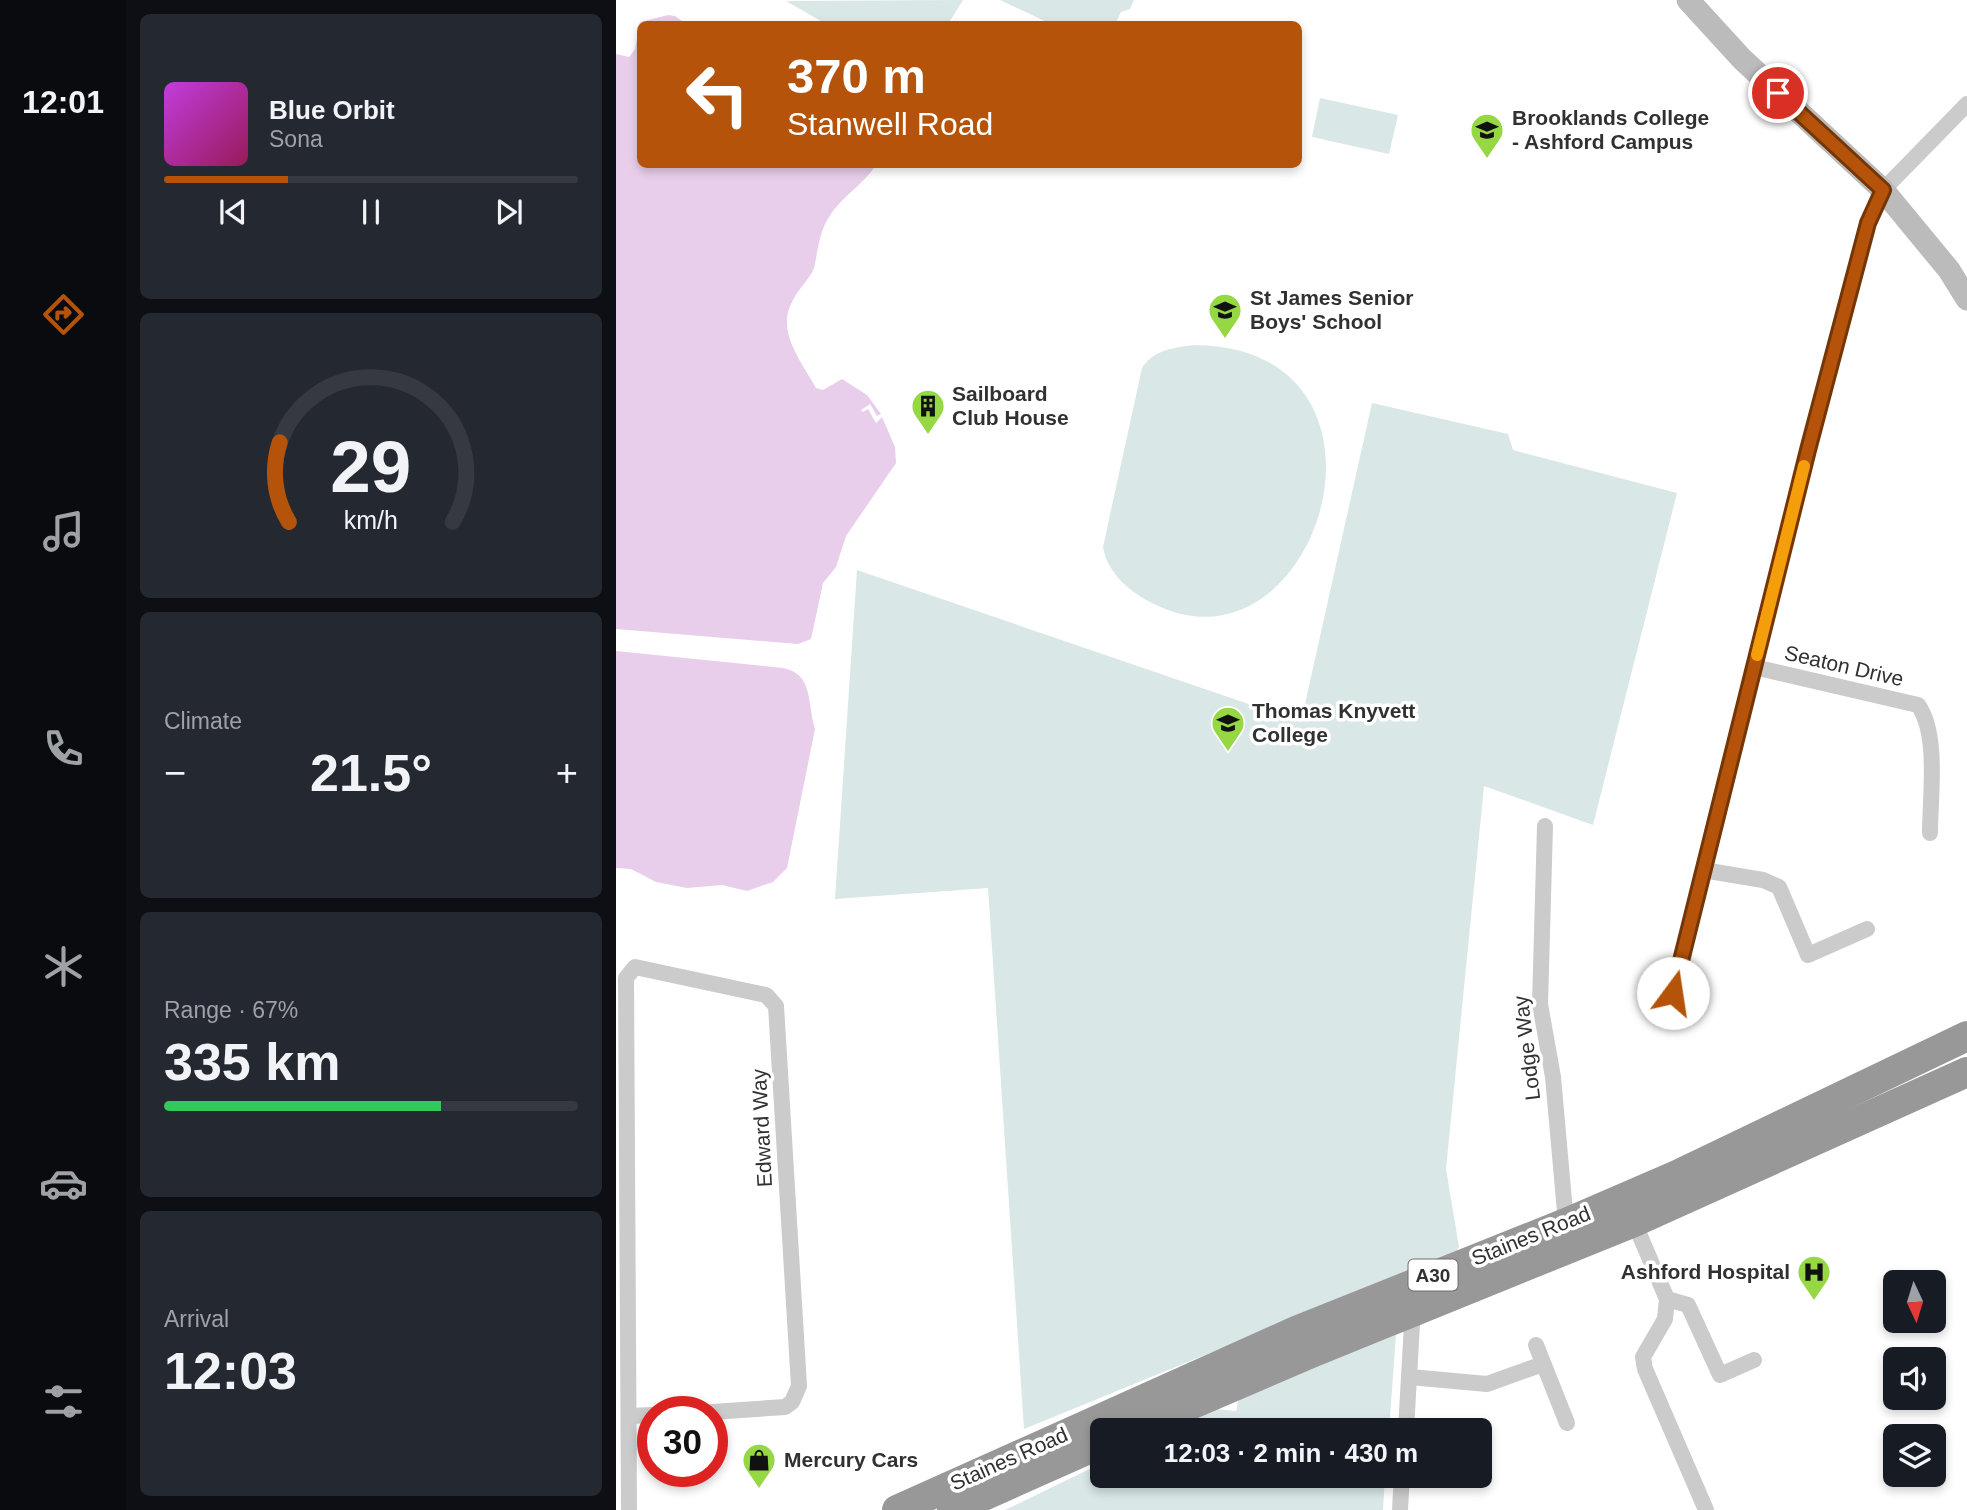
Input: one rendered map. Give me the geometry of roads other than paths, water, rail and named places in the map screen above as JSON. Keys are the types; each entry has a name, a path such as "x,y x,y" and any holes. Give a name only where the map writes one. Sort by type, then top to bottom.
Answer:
{"highway":[{"name":"Staines Road","path":"897,1510 1296,1331 1566,1223 1751,1142 1967,1036"},
{"name":"Staines Road","path":"1160,1418 1409,1313 1634,1223 1967,1072"},
{"name":"Staines Road","path":"952,1510 1090,1448"}],"main road":[{"path":"1688,0 1742,59 1883,190 1949,270 1967,299"}],"street":[{"path":"1673,993 1868,223 1883,190 1967,104"},
{"name":"Seaton Drive","path":"1754,667 1918,705 1928,717 1931,750 1930,834"},
{"name":"Lodge Way","path":"1545,826 1540,1004 1553,1077 1566,1223"},
{"path":"1703,870 1763,880 1779,887 1808,955 1867,929"},
{"name":"Edward Way","path":"629,1416 626,978 630,969 640,967 766,995 776,1006 799,1386 792,1402 776,1410 728,1412"},
{"path":"1634,1223 1667,1299 1665,1319 1643,1357 1645,1369 1706,1510"},
{"path":"1667,1299 1688,1304 1720,1375 1754,1360"},
{"path":"1407,1418 1410,1377 1409,1313"},
{"path":"1536,1345 1567,1423"},
{"path":"1410,1377 1487,1384 1543,1364"},
{"path":"629,1510 629,1416 637,1416"},
{"path":"1400,1510 1401,1488"}],"place":[{"name":"Brooklands College - Ashford Campus","path":"1487,160"},
{"name":"St James Senior Boys' School","path":"1225,340"},
{"name":"Sailboard Club House","path":"928,436"},
{"name":"Thomas Knyvett College","path":"1228,753"},
{"name":"Ashford Hospital","path":"1814,1302"},
{"name":"Mercury Cars","path":"759,1490"}]}
